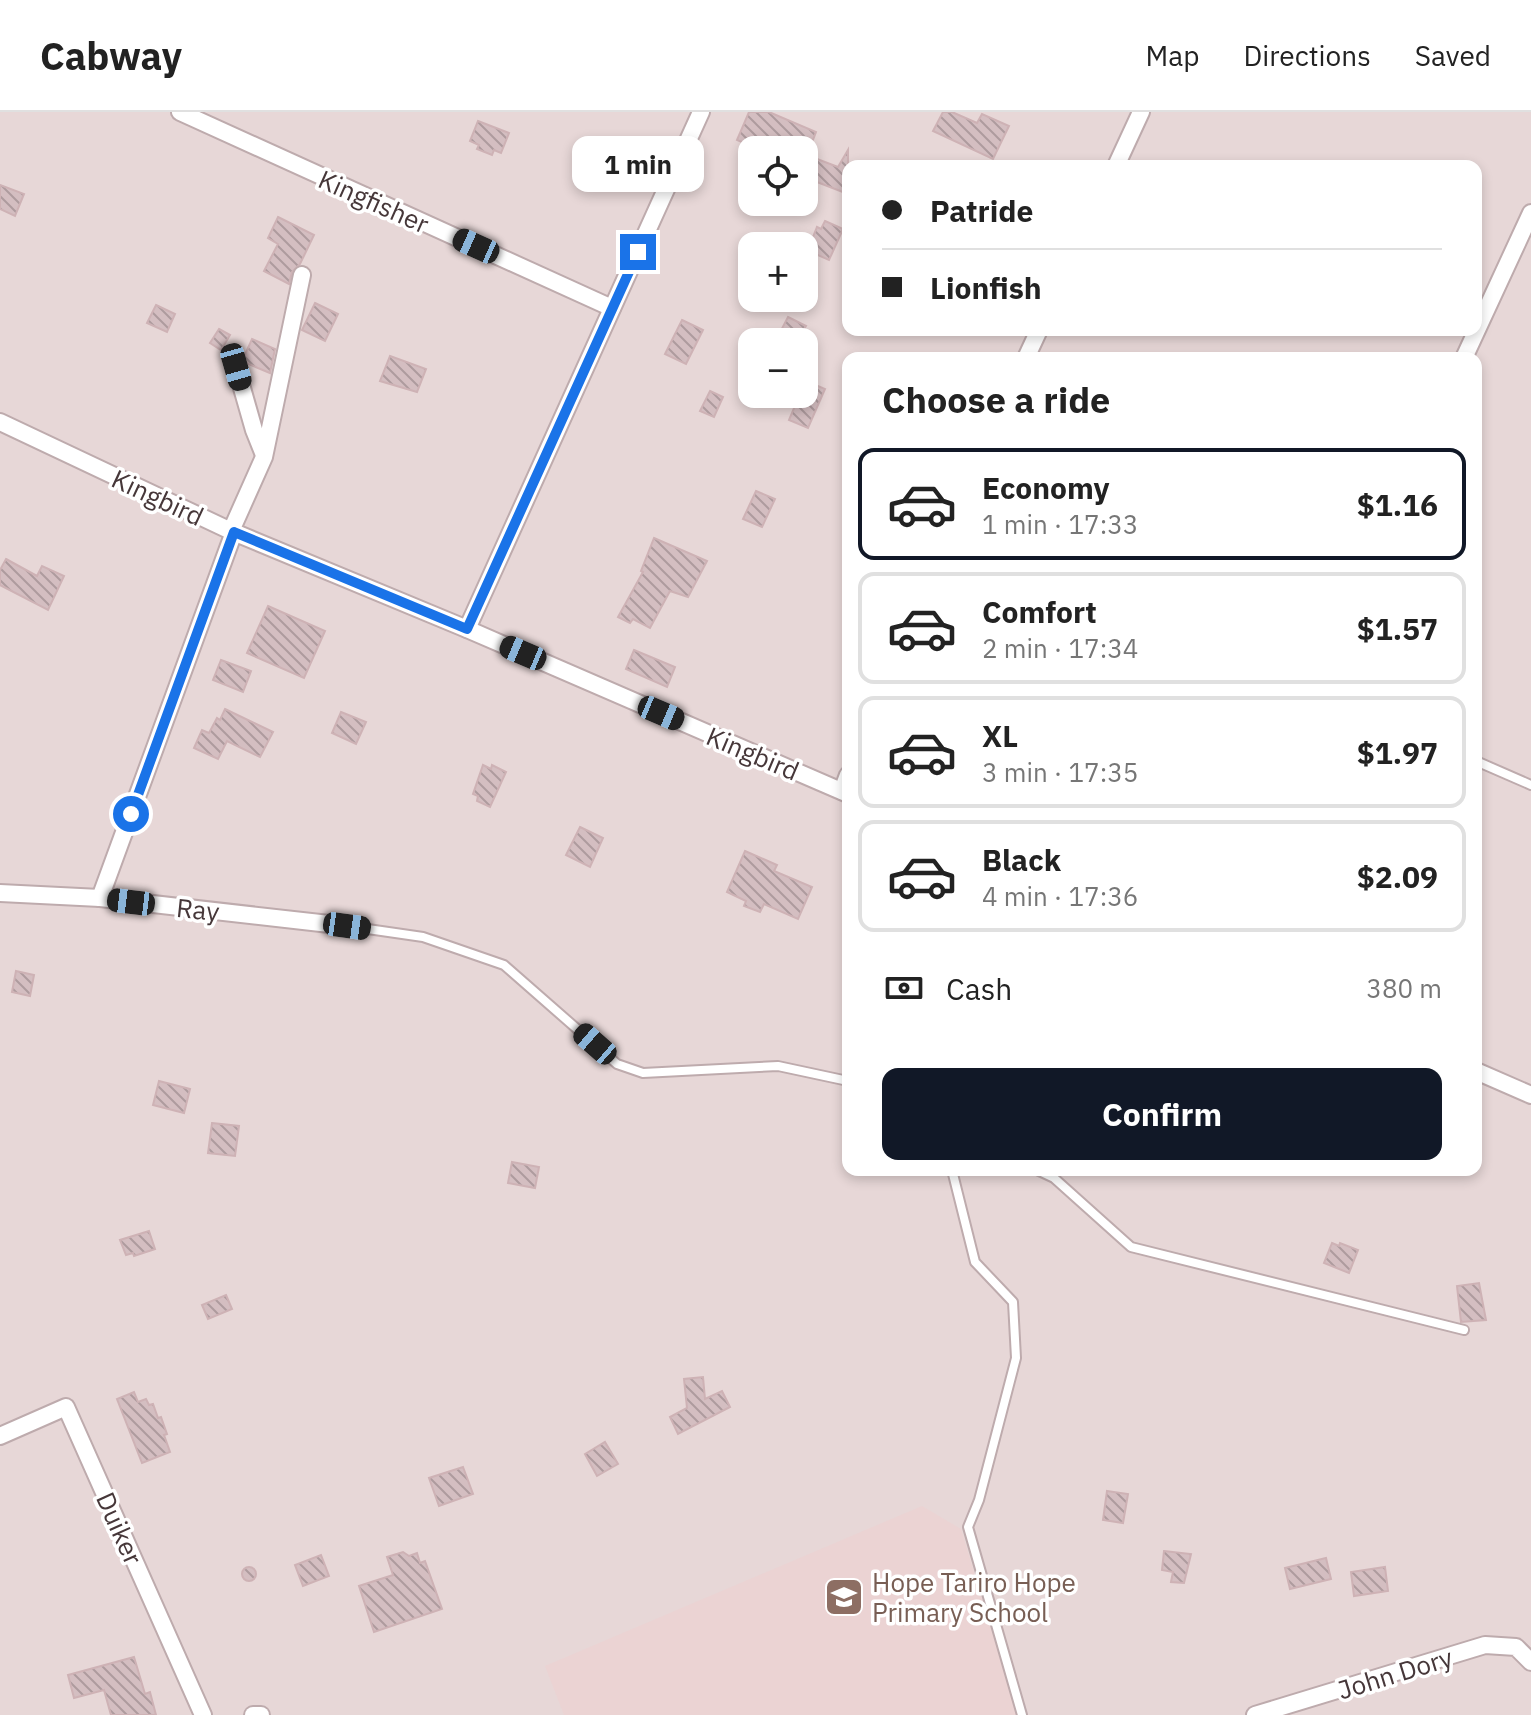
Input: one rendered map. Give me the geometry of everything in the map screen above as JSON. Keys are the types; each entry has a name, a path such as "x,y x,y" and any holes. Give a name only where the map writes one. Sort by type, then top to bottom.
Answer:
{"street":[{"name":"Kingfisher","path":"180,112 612,308"},
{"path":"467,629 701,112"},
{"path":"1119,160 1141,112"},
{"path":"1482,319 1531,213"},
{"path":"100,898 232,532 264,457 302,275"},
{"path":"236,367 264,457"},
{"name":"Kingbird","path":"0,422 232,532 842,785"},
{"name":"Ray","path":"0,893 100,898 347,926"},
{"path":"1482,1074 1531,1095"},
{"name":"Duiker","path":"0,1436 66,1407 203,1715"},
{"name":"John Dory","path":"1255,1715 1485,1645 1516,1647 1531,1662"},
{"path":"253,1715 261,1715"}],"lane":[{"path":"1482,764 1531,785"},
{"path":"347,926 423,937 504,965 617,1064 643,1073 778,1066 842,1080"},
{"path":"954,1176 975,1262 1013,1302 1016,1358 979,1500 968,1527 1022,1715"},
{"path":"1050,1176 1131,1247 1464,1330"}],"shaded area":[{"path":"0,112 1531,112 1531,1715 0,1715"},
{"name":"Hope Tariro Hope Primary School","path":"922,1506 961,1529 1017,1715 564,1715 545,1666"}],"building":[{"path":"749,112 769,112 816,132 814,136 739,136"},
{"path":"943,112 952,112 977,123 982,114 1009,126 993,159 933,131"},
{"path":"478,121 509,133 501,153 494,150 492,155 477,149 479,145 470,141"},
{"path":"818,159 838,167 842,160 842,192 818,182"},
{"path":"0,185 24,194 15,216 0,209"},
{"path":"278,217 314,235 300,264 292,272 289,284 264,271 278,244 268,238"},
{"path":"825,221 842,229 829,260 818,255 817,227 821,229"},
{"path":"315,303 338,314 325,341 302,330"},
{"path":"156,305 175,314 167,332 147,323"},
{"path":"788,317 806,326 805,328 782,328"},
{"path":"682,320 703,330 686,364 665,354"},
{"path":"219,329 230,335 221,350 210,343"},
{"path":"252,339 275,349 270,373 243,359"},
{"path":"390,356 426,369 417,392 380,381"},
{"path":"818,386 825,389 818,405"},
{"path":"710,391 723,397 714,417 700,411"},
{"path":"794,408 817,408 808,428 789,420"},
{"path":"756,491 775,499 762,527 743,519"},
{"path":"654,538 707,561 688,597 670,591 650,628 633,619 630,623 618,617 643,572"},
{"path":"6,559 37,576 42,566 64,576 48,610 0,585 0,570"},
{"path":"268,606 325,631 304,678 247,653"},
{"path":"634,650 675,667 667,687 626,669"},
{"path":"221,660 251,671 243,692 213,680"},
{"path":"225,709 273,732 260,757 227,741 218,759 194,748 202,730 209,733"},
{"path":"341,712 366,722 356,744 332,733"},
{"path":"483,765 491,769 492,765 506,772 490,807 477,801 478,796 473,794"},
{"path":"580,827 603,838 590,867 566,855"},
{"path":"745,851 777,865 774,871 812,887 798,919 764,904 760,912 744,906 746,901 727,892"},
{"path":"16,971 34,975 30,996 12,992"},
{"path":"159,1081 190,1089 184,1113 153,1105"},
{"path":"212,1123 239,1126 235,1156 208,1153"},
{"path":"512,1162 539,1167 535,1188 508,1183"},
{"path":"149,1231 155,1249 134,1256 133,1253 126,1255 120,1240"},
{"path":"1332,1243 1358,1250 1349,1273 1324,1263"},
{"path":"1479,1283 1486,1320 1461,1322 1457,1286"},
{"path":"226,1295 232,1309 208,1319 202,1305"},
{"path":"703,1377 705,1399 722,1391 730,1407 678,1434 670,1417 687,1408 684,1379"},
{"path":"134,1392 138,1402 146,1399 149,1405 153,1404 158,1418 161,1417 170,1452 142,1463 117,1399"},
{"path":"605,1442 618,1464 597,1476 585,1454"},
{"path":"463,1467 473,1494 439,1506 429,1478"},
{"path":"1107,1491 1128,1494 1123,1523 1103,1520"},
{"path":"1164,1551 1191,1554 1184,1583 1171,1582 1173,1572 1162,1570"},
{"path":"403,1552 409,1556 417,1553 420,1563 425,1561 442,1609 374,1632 359,1586 393,1575 387,1557"},
{"path":"321,1555 329,1576 303,1586 295,1565"},
{"path":"1326,1558 1331,1579 1290,1589 1285,1568"},
{"path":"249,1567 256,1574 249,1581 242,1574"},
{"path":"1385,1567 1388,1591 1354,1596 1351,1572"},
{"path":"134,1657 145,1694 150,1692 156,1715 111,1715 104,1690 74,1698 68,1675"}],"place":[{"name":"Hope Tariro Hope Primary School","path":"844,1597"}],"route":[{"path":"131,814 234,532 467,629 638,252"}]}
